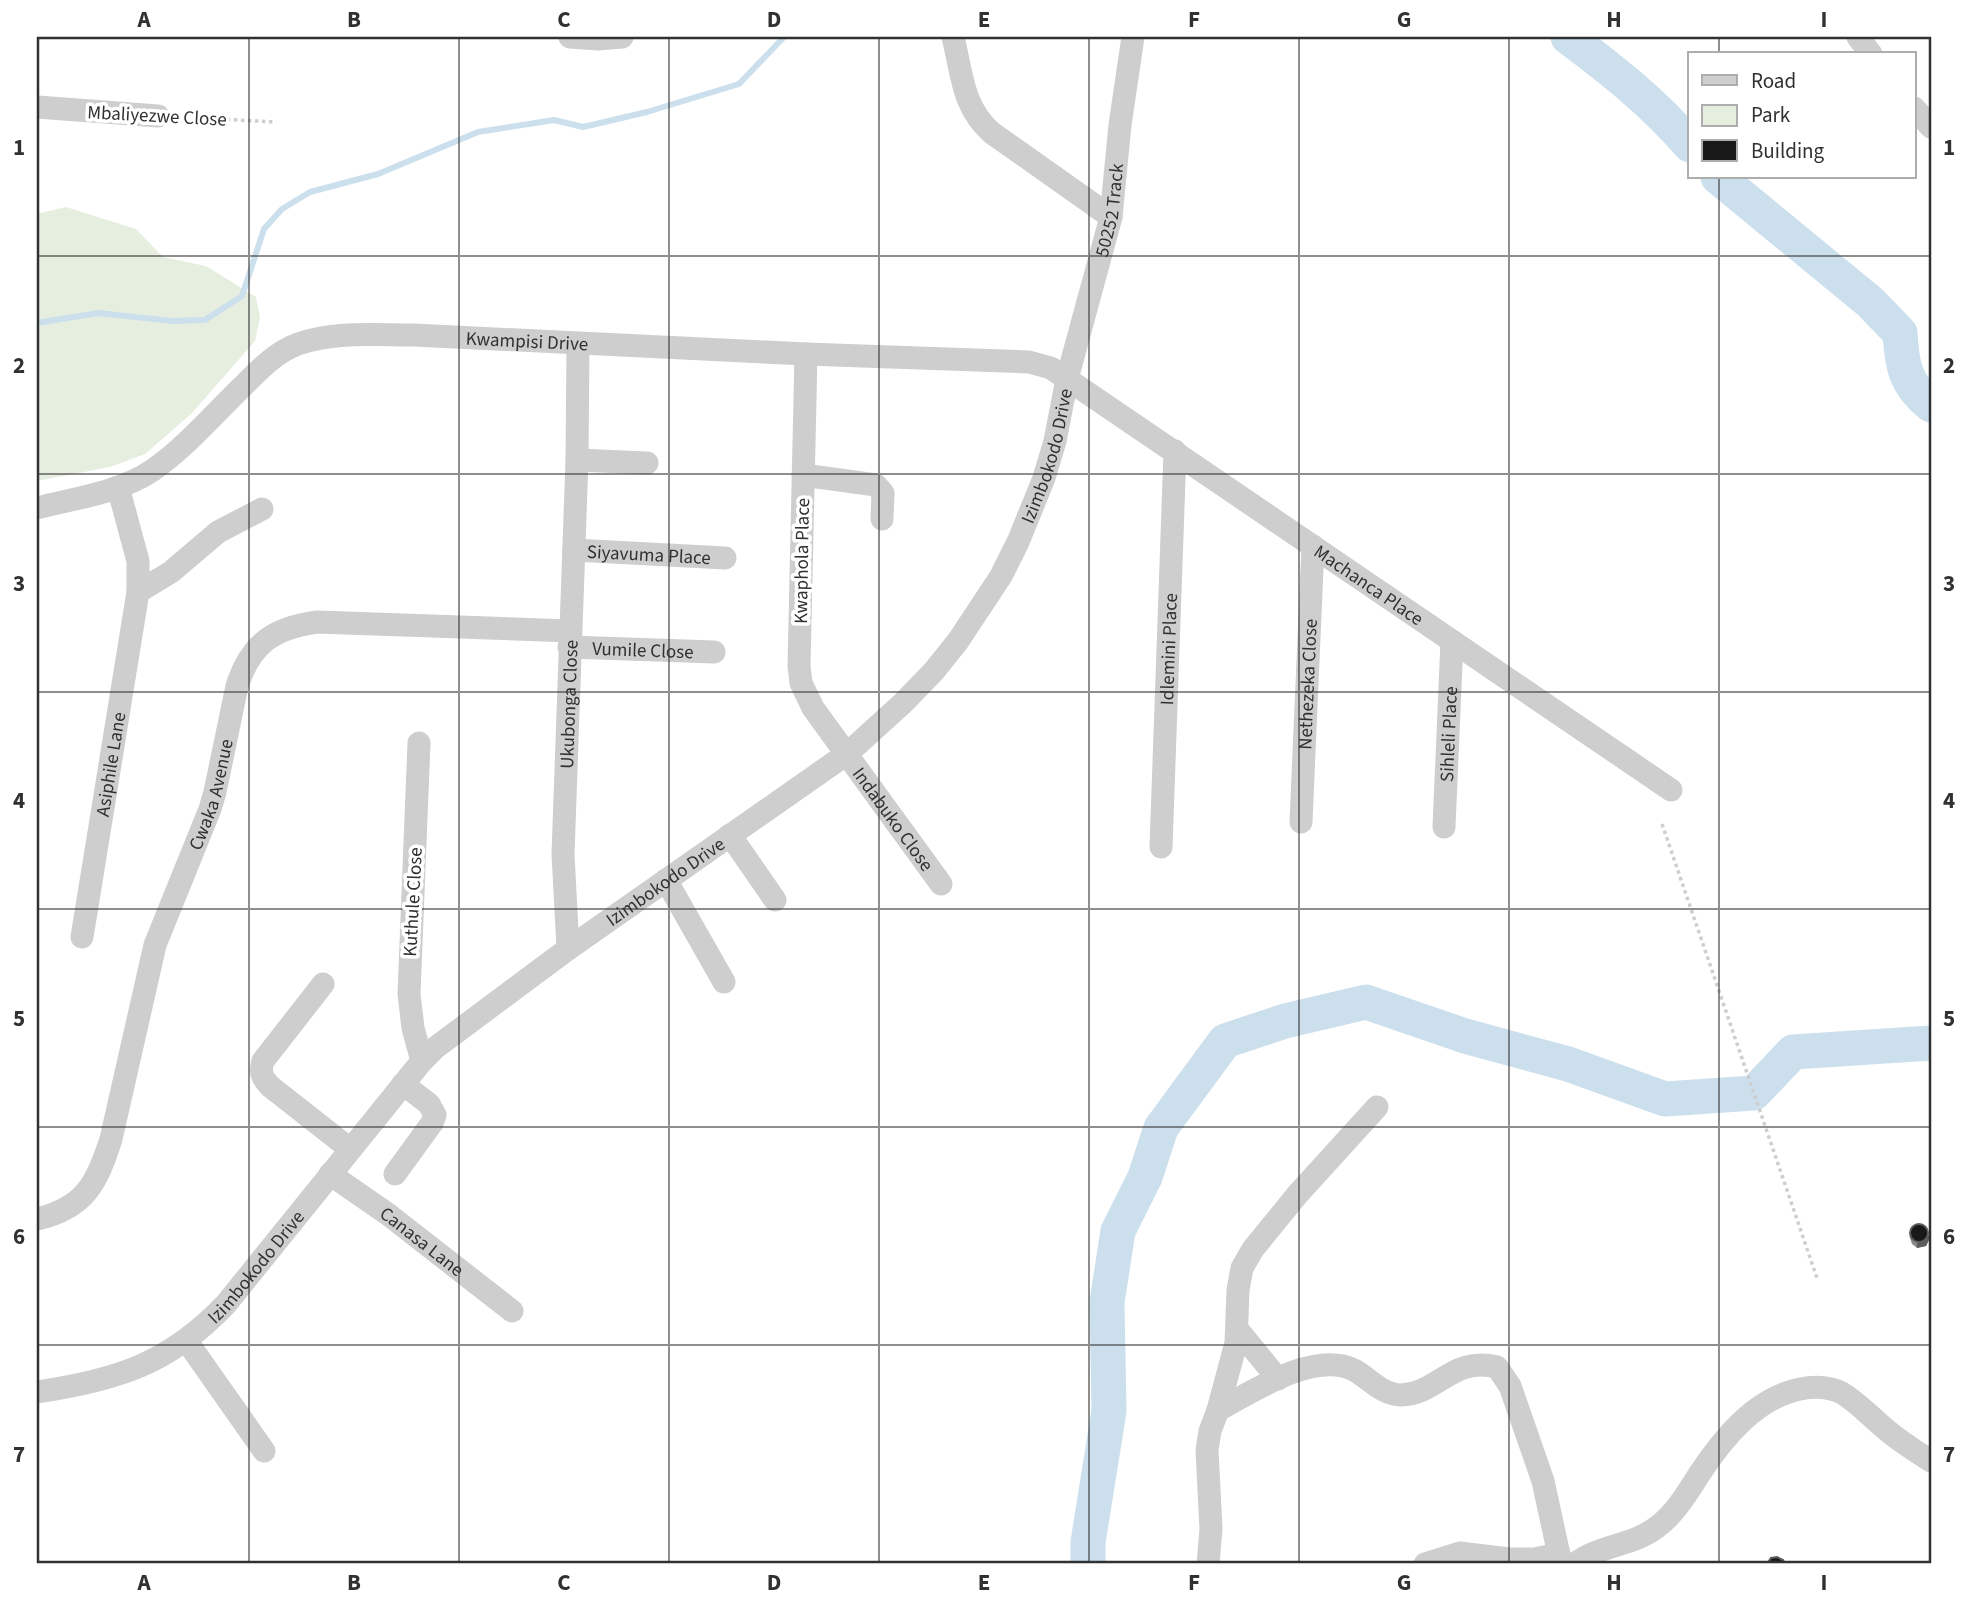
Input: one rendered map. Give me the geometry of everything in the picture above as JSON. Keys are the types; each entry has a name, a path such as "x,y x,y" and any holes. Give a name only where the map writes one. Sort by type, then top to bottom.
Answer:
{"street":[{"path":"570,37 622,37"},
{"path":"953,37 967,99 976,118 992,133 1111,217"},
{"name":"50252 Track","path":"1067,379 1111,217 1120,125 1133,37"},
{"path":"1858,37 1869,52"},
{"name":"Mbaliyezwe Close","path":"37,107 158,116"},
{"path":"1916,110 1931,127"},
{"name":"Kwampisi Drive","path":"37,508 118,487 138,479 169,457 261,368 285,350 318,339 366,334 1029,362 1051,368 1067,379"},
{"name":"Ukubonga Close","path":"568,949 563,854 577,460 578,344"},
{"name":"Kwaphola Place","path":"806,354 801,683 813,708 848,753"},
{"name":"Machanca Place","path":"1067,379 1671,790"},
{"name":"Izimbokodo Drive","path":"37,1392 112,1378 142,1367 208,1323 422,1061 465,1024 568,949 848,753 903,703 958,641 1002,576 1031,514 1044,478 1055,441 1067,379"},
{"name":"Idlemini Place","path":"1161,847 1175,451"},
{"path":"577,460 647,463"},
{"path":"803,475 876,485 883,493 882,519"},
{"name":"Asiphile Lane","path":"82,937 138,592 138,561 118,487"},
{"path":"138,592 171,572 218,532 262,509"},
{"name":"Nethezeka Close","path":"1301,822 1313,546"},
{"name":"Siyavuma Place","path":"574,550 724,558"},
{"name":"Cwaka Avenue","path":"37,1219 71,1207 84,1197 102,1166 111,1139 155,945 210,809 237,686 255,650 264,641 287,628 317,622 570,639"},
{"name":"Vumile Close","path":"570,639 714,652"},
{"name":"Sihleli Place","path":"1444,827 1452,641"},
{"name":"Kuthule Close","path":"419,743 409,994 413,1028 422,1061"},
{"name":"Indabuko Close","path":"848,753 941,884"},
{"path":"730,835 775,900"},
{"path":"666,880 724,982"},
{"path":"323,984 263,1061 261,1071 262,1077 271,1087 350,1149"},
{"path":"395,1174 434,1119 434,1111 429,1104 403,1084"},
{"path":"1208,1564 1212,1529 1207,1450 1238,1330 1238,1290 1242,1268 1253,1248 1297,1195 1377,1107"},
{"name":"Canasa Lane","path":"330,1174 389,1215 512,1311"},
{"path":"1238,1330 1278,1379"},
{"path":"186,1340 264,1451"},
{"path":"1218,1410 1278,1379 1311,1367 1340,1366 1354,1370 1384,1390 1402,1395 1427,1387 1458,1368 1476,1365 1497,1367 1510,1386 1543,1481 1565,1561"},
{"path":"1424,1564 1460,1553 1509,1559 1565,1561 1587,1556 1647,1534 1657,1528 1677,1506 1706,1464 1749,1414 1769,1401 1795,1390 1823,1387 1843,1394 1900,1441 1931,1461"}],"path":[{"name":"Mbaliyezwe Close","path":"158,116 276,122"},
{"path":"1661,824 1818,1281"}],"green space":[{"path":"66,207 136,229 163,257 206,266 256,297 260,317 255,341 192,413 145,454 110,467 37,481 37,214"}],"building":[{"path":"1919,1224 1925,1227 1928,1233 1925,1239 1919,1242 1913,1239 1910,1233 1913,1227"},
{"path":"1777,1557 1785,1564 1767,1564 1771,1558"}],"waterway":[{"path":"37,323 98,313 172,321 205,320 242,296 264,229 282,209 310,192 378,174 478,132 554,120 583,127 647,112 739,84 784,37"},
{"path":"1568,37 1632,88 1688,143"},
{"path":"1719,178 1870,302 1900,333 1906,374 1915,390 1931,405"},
{"path":"1088,1564 1088,1542 1109,1411 1107,1302 1118,1231 1145,1177 1161,1128 1225,1041 1285,1021 1366,1002 1465,1036 1568,1064 1665,1099 1754,1093 1793,1052 1931,1043"}]}
